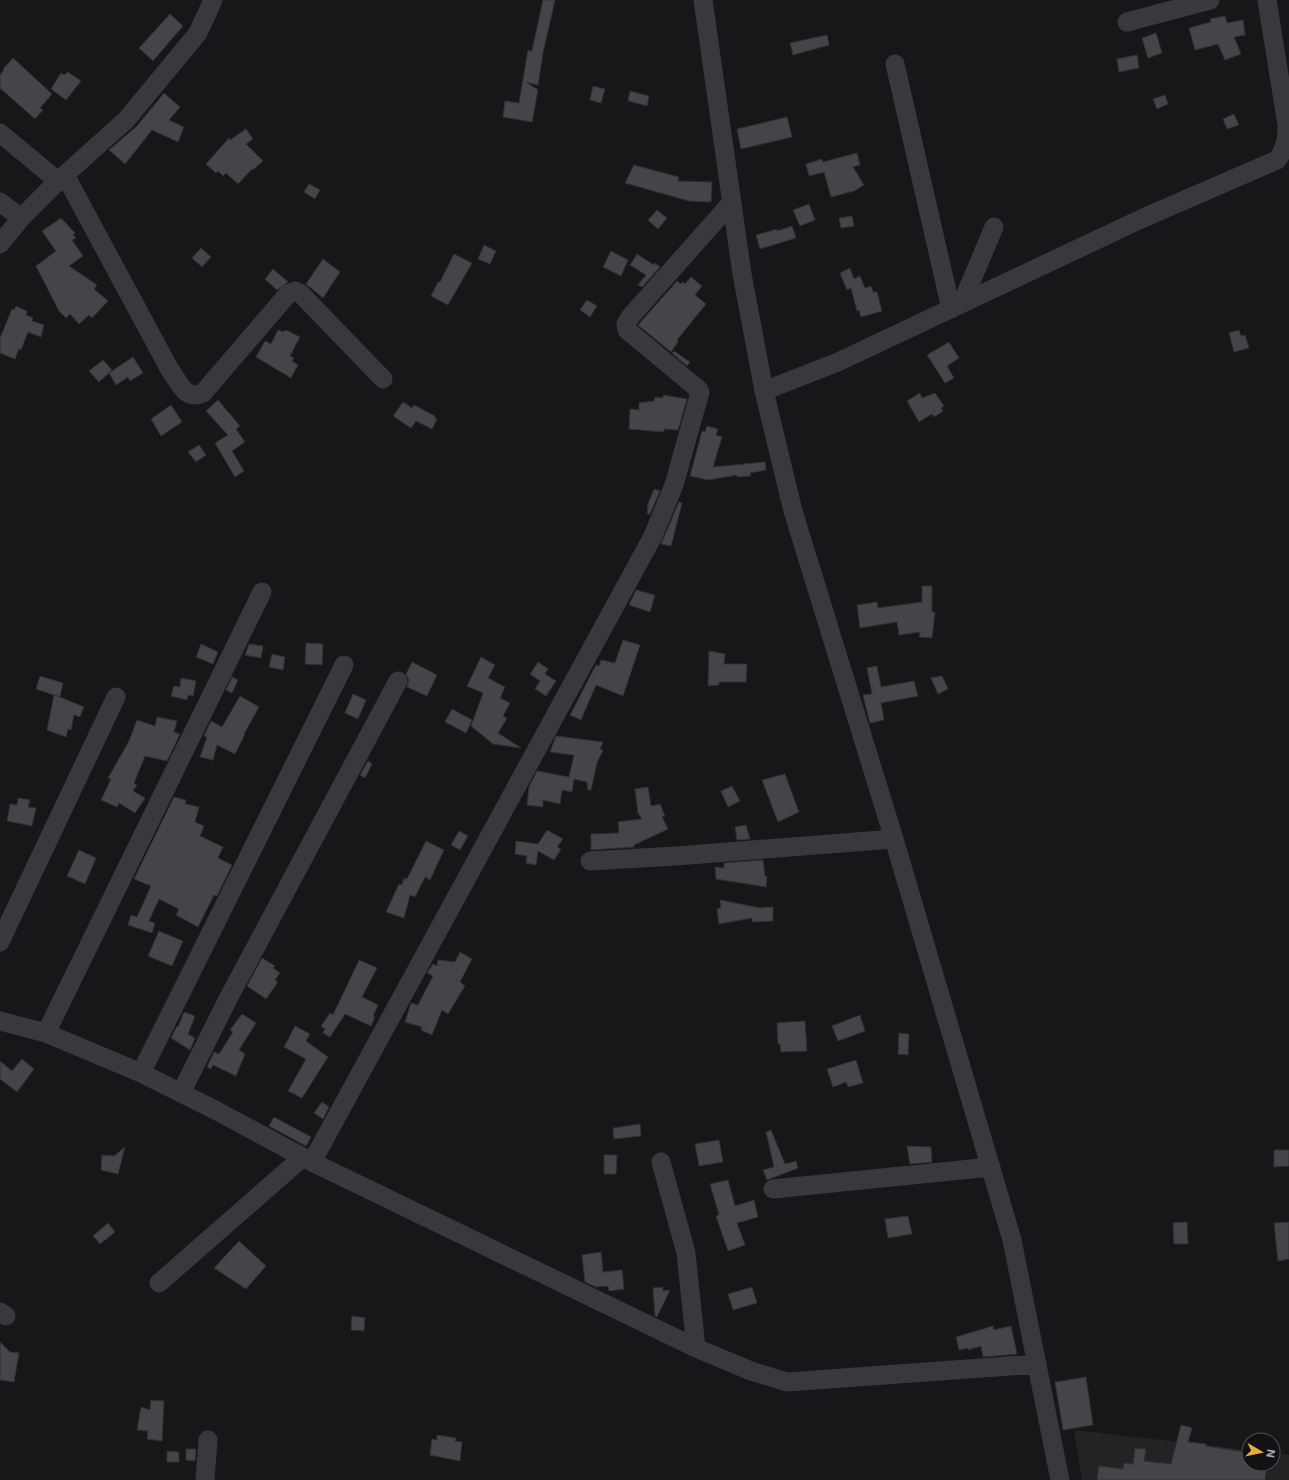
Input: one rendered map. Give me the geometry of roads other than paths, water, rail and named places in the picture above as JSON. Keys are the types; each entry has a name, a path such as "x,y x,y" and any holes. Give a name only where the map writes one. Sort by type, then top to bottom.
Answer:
{"street":[{"path":"0,244 21,218 61,178 126,120 198,33 213,0"},
{"path":"703,0 742,274 764,391 793,511 894,839 1012,1240 1060,1480 1064,1480"},
{"path":"1127,22 1210,0"},
{"path":"764,391 838,362 1141,219 1270,165 1277,160 1284,151 1287,141 1288,121 1267,0"},
{"path":"895,64 956,306"},
{"path":"0,133 61,178 170,370 188,394 195,396 203,393 288,294 294,291 300,292 383,379"},
{"path":"0,202 21,218"},
{"path":"159,1284 307,1160 653,536 674,485 700,392 627,330 626,324 630,317 732,202"},
{"path":"956,306 994,226"},
{"path":"46,1033 262,592"},
{"path":"141,1073 344,665"},
{"path":"181,1093 237,982 398,681"},
{"path":"0,942 116,697"},
{"path":"590,861 894,839"},
{"path":"0,1021 46,1033 141,1073 307,1160 696,1348 751,1371 787,1382 1037,1364"},
{"path":"661,1162 686,1253 696,1348"},
{"path":"773,1189 991,1167"},
{"path":"205,1480 208,1440"}]}
